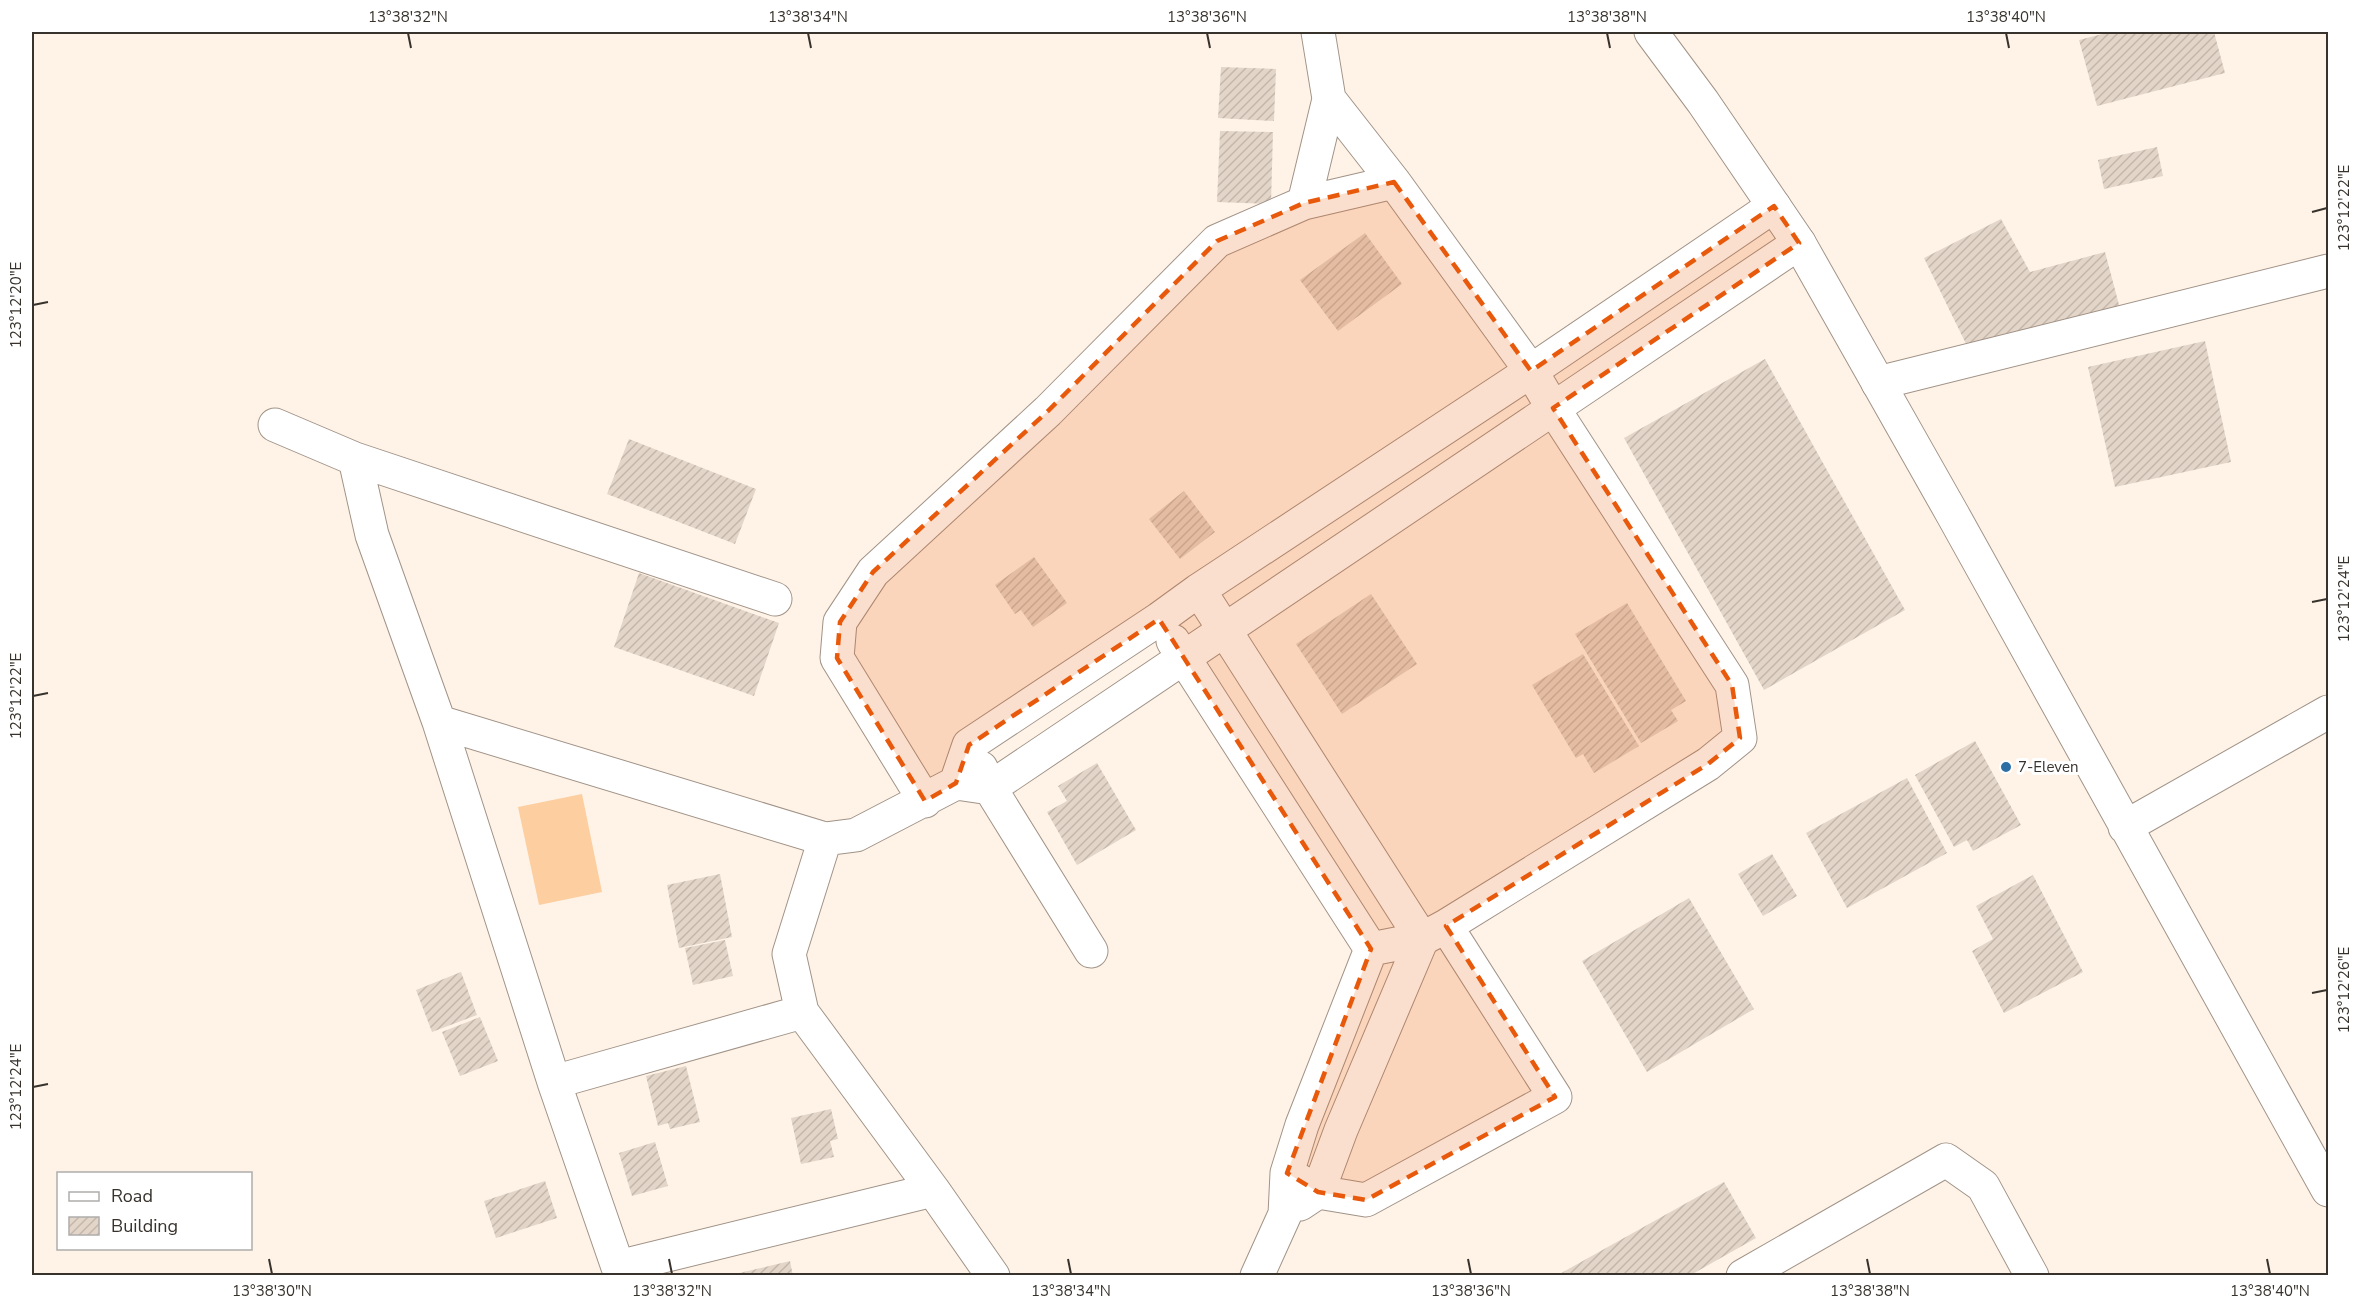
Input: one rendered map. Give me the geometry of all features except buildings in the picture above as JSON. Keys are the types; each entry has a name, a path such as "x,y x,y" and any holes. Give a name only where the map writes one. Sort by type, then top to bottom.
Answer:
{"street":[{"path":"1304,203 1329,99 1318,32"},
{"path":"1651,32 1703,102 1799,243 2328,1190"},
{"path":"1329,99 1394,182 1531,370 1553,408 1732,685 1740,738 1708,764 1434,932 1371,949"},
{"path":"912,807 837,658 840,622 873,572 1048,411 1217,241 1304,203 1394,182"},
{"path":"956,783 969,745 1774,206"},
{"path":"439,722 841,837 912,807 956,783 990,788 1799,243"},
{"path":"1878,383 2328,271"},
{"path":"275,424 355,459 776,599"},
{"path":"355,459 372,535 439,722 554,1082 619,1271 933,1190"},
{"path":"1198,590 1434,932 1555,1097 1366,1200 1318,1192 1287,1173"},
{"path":"1159,619 1371,949"},
{"path":"2125,827 2328,712"},
{"path":"969,745 990,788 1091,951"},
{"path":"841,837 789,954 802,1012 993,1275"},
{"path":"1285,1214 1318,1192 1341,1130 1434,932"},
{"path":"1257,1275 1285,1214 1287,1173 1302,1125 1371,949"},
{"path":"554,1082 802,1012"},
{"path":"1743,1275 1946,1160 1983,1186 2032,1275"}],"highlighted area":[{"path":"1394,182 1531,371 1774,206 1799,243 1553,408 1732,685 1740,738 1708,764 1446,926 1555,1097 1366,1200 1318,1192 1287,1173 1371,949 1159,619 969,745 956,783 925,801 837,658 840,622 873,572 1048,411 1217,241 1304,203"}],"shaded area":[{"path":"582,794 602,892 539,905 518,807"}],"place":[{"name":"7-Eleven","path":"2006,767"}]}
